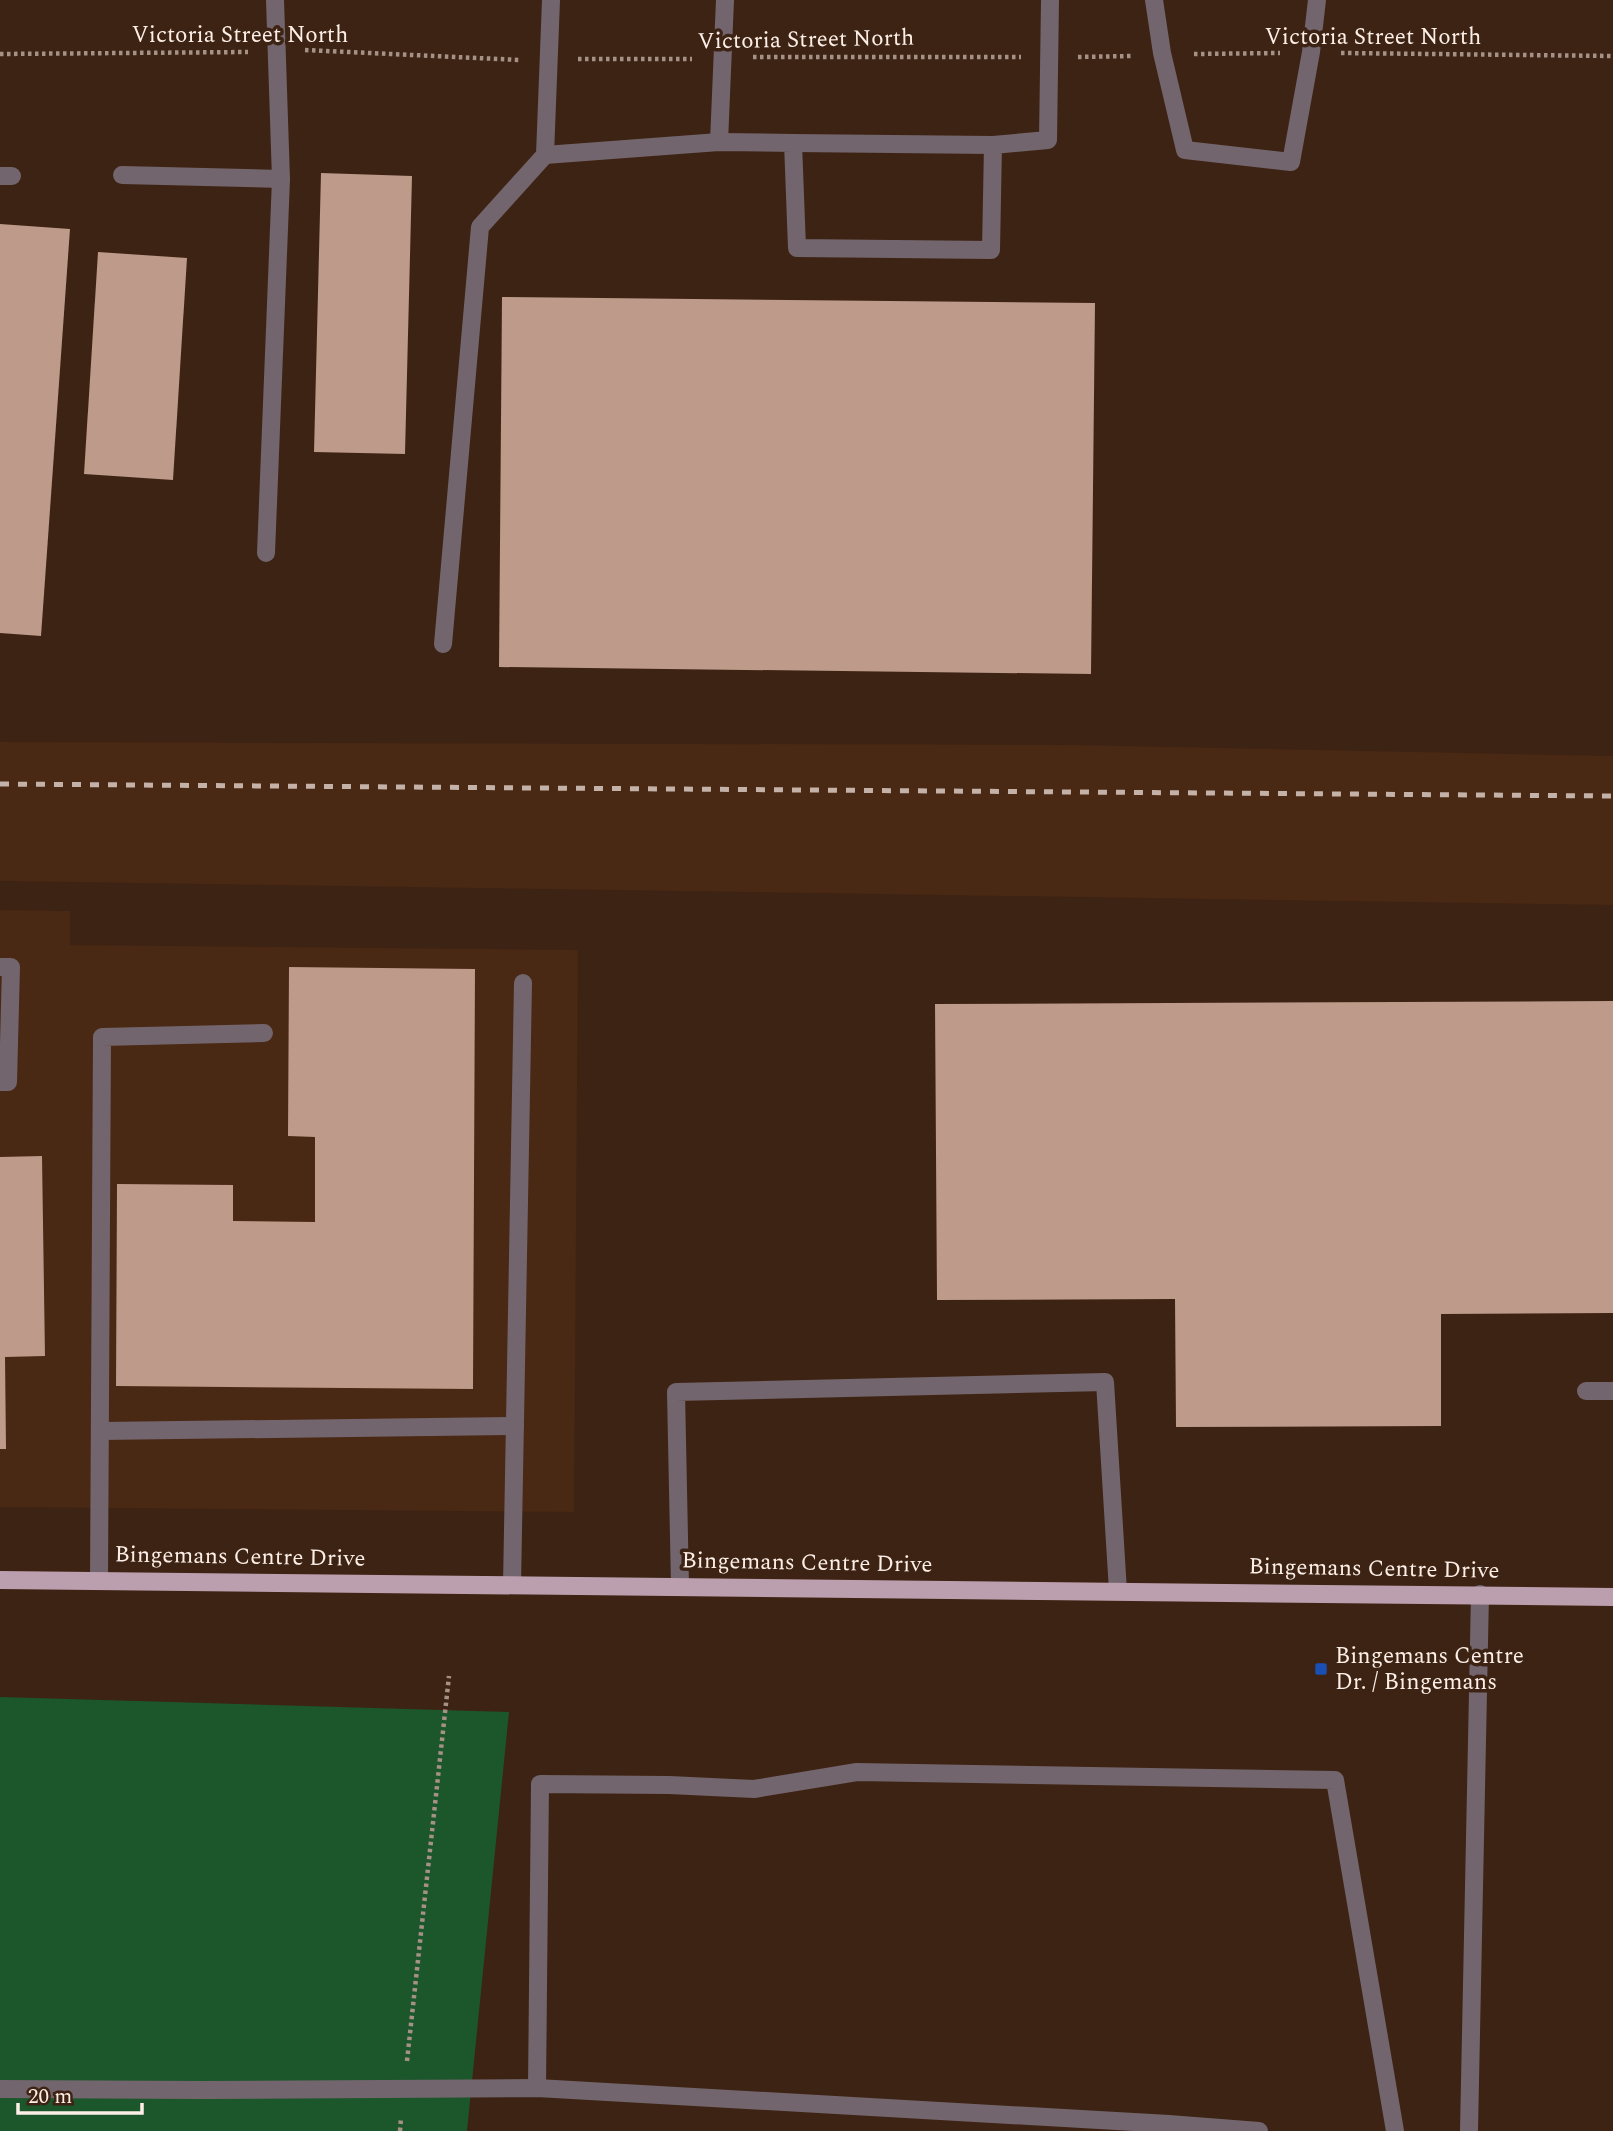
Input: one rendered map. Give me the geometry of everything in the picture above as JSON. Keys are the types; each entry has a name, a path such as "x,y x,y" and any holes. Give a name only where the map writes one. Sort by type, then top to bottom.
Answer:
{"main road":[{"name":"Bingemans Centre Drive","path":"0,1580 1613,1597"}],"lane":[{"path":"265,553 281,179 275,0"},
{"path":"443,644 480,227 545,155 551,0"},
{"path":"719,142 725,0"},
{"path":"545,155 719,142 993,145 1048,140 1050,0"},
{"path":"1154,0 1162,53 1185,150 1291,162 1311,52 1317,0"},
{"path":"793,144 797,248 991,250 993,145"},
{"path":"122,175 281,179"},
{"path":"0,967 11,967 8,1082 0,1082"},
{"path":"512,1585 523,983"},
{"path":"99,1580 102,1037 264,1033"},
{"path":"680,1586 676,1391 1105,1382 1118,1591"},
{"path":"1586,1391 1613,1391"},
{"path":"100,1431 515,1426"},
{"path":"1469,2131 1480,1594"},
{"path":"537,2088 540,1784 754,1789 857,1772 1335,1780 1395,2131"},
{"path":"0,2088 537,2088 1055,2124 1259,2131"}],"path":[{"name":"Victoria Street North","path":"0,54 320,50 513,60 1050,57 1311,52 1613,56"},
{"path":"400,2131 449,1676"}],"shaded area":[{"path":"0,742 1077,745 1613,756 1613,905 0,881"},
{"path":"0,910 70,911 70,945 578,950 574,1512 0,1507"}],"green space":[{"path":"0,1697 509,1712 467,2131 0,2131"}],"building":[{"path":"321,173 412,176 405,454 314,452"},
{"path":"0,224 70,229 41,636 0,633"},
{"path":"98,252 187,258 173,480 84,474"},
{"path":"502,297 1095,303 1091,674 499,667"},
{"path":"289,967 475,969 473,1389 116,1386 117,1184 233,1185 233,1221 315,1222 315,1137 288,1136"},
{"path":"1613,1001 1613,1313 1441,1314 1441,1426 1176,1427 1175,1299 937,1300 935,1004"},
{"path":"42,1156 45,1356 5,1357 6,1449 0,1449 0,1157"}],"railway":[{"path":"0,784 1613,796"}],"place":[{"name":"Bingemans Centre Dr. / Bingemans","path":"1321,1669"}]}
